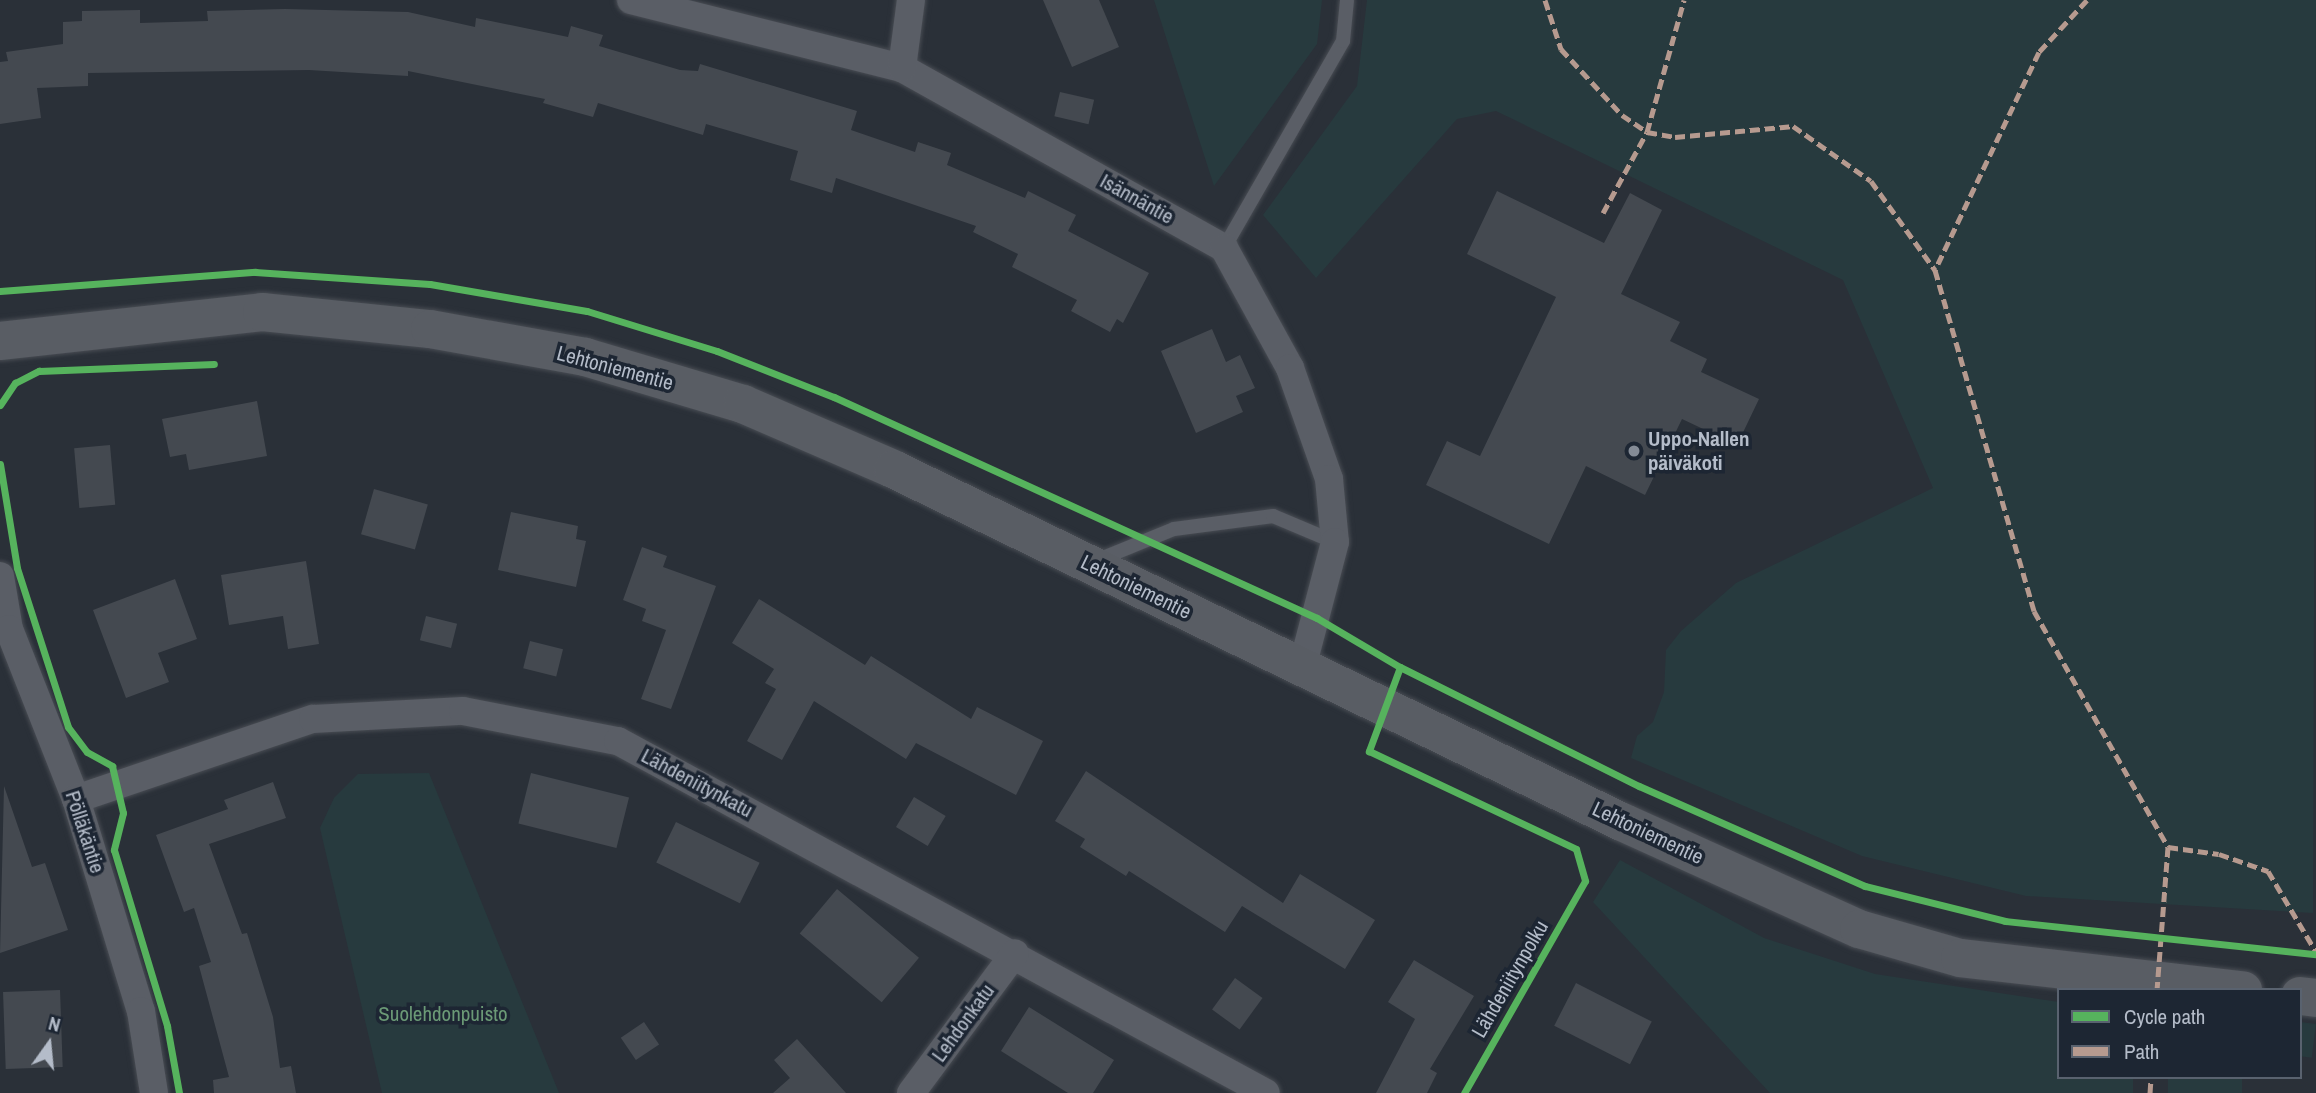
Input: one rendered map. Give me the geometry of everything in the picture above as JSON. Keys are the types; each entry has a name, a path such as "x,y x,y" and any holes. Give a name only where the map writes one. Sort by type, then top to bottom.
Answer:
{"main road":[{"name":"Lehtoniementie","path":"0,341 262,312 430,329 585,357 743,404 893,469 1301,668 1859,929 1960,958 2225,988"}],"street":[{"name":"Isännäntie","path":"631,0 902,68 1224,248"},
{"path":"902,68 911,0"},
{"path":"1224,248 1290,368 1329,479 1335,542 1301,668"},
{"name":"Pölläkäntie","path":"0,576 9,629 76,799 141,1011 154,1093"},
{"name":"Lähdeniitynkatu","path":"76,799 313,719 463,711 531,721 618,741 1015,953 1266,1093"},
{"name":"Lehdonkatu","path":"911,1093 1015,953"}],"lane":[{"path":"1224,248 1343,41 1347,0"},
{"path":"1089,564 1174,529 1273,516 1335,542"}],"green space":[{"path":"1154,0 1322,0 1317,44 1214,186"},
{"path":"1367,0 2316,0 2313,913 2026,896 1862,856 1631,758 1637,736 1653,722 1664,692 1666,650 1681,631 1736,583 1933,488 1843,280 1496,111 1457,119 1316,278 1263,215 1357,86"},
{"name":"Suolehdonpuisto","path":"429,773 559,1093 382,1093 320,828 334,798 358,774"},
{"path":"1620,860 1764,938 1875,974 2057,1002 2057,1079 2133,1079 2133,1093 1770,1093 1593,902"},
{"path":"2302,1022 2316,1024 2312,1058 2302,1057"},
{"path":"2168,1079 2242,1079 2242,1093 2168,1093"}],"building":[{"path":"1043,0 1099,0 1119,47 1072,67"},
{"path":"285,9 408,12 475,27 476,18 568,37 571,26 603,35 599,46 680,70 698,71 700,64 857,111 851,130 915,152 918,142 951,153 947,165 1025,198 1028,191 1076,215 1068,231 1149,273 1123,323 1117,319 1110,332 1071,311 1077,300 1012,267 1018,254 973,232 976,226 836,178 832,193 790,180 798,151 706,124 703,135 598,103 593,117 543,103 545,99 408,71 408,76 309,70 88,73 88,86 37,88 41,118 0,124 0,62 8,61 6,52 63,44 63,22 82,21 82,11 140,10 140,23 208,21 207,11"},
{"path":"1060,92 1094,100 1088,124 1054,116"},
{"path":"1497,191 1604,243 1630,193 1662,210 1621,294 1680,322 1670,341 1707,359 1701,372 1759,399 1737,445 1682,419 1645,495 1586,466 1549,544 1426,485 1447,441 1480,456 1556,297 1467,254"},
{"path":"1212,329 1226,362 1240,355 1255,388 1236,396 1243,412 1196,433 1161,351"},
{"path":"257,401 267,456 189,470 186,454 170,457 162,419"},
{"path":"110,445 115,505 79,508 74,448"},
{"path":"374,489 428,504 415,550 361,534"},
{"path":"511,512 578,526 576,539 586,541 576,587 498,570"},
{"path":"642,547 667,556 663,567 716,586 671,709 641,699 666,630 642,621 646,609 623,600"},
{"path":"306,561 319,644 288,649 283,616 229,625 221,575"},
{"path":"175,579 197,639 158,653 169,682 126,698 93,610"},
{"path":"759,599 865,665 871,656 971,719 977,707 1043,741 1016,795 916,743 906,759 814,701 782,760 747,741 776,689 765,683 774,669 732,643"},
{"path":"426,616 457,624 451,648 420,640"},
{"path":"530,641 563,649 556,676 523,668"},
{"path":"1086,771 1283,903 1300,874 1375,920 1345,969 1242,906 1225,932 1129,871 1126,876 1080,847 1085,839 1055,821"},
{"path":"531,773 629,797 616,848 518,823"},
{"path":"273,782 286,818 209,844 242,934 247,933 273,1017 280,1068 291,1066 296,1093 214,1093 213,1080 229,1077 199,966 211,962 194,908 184,912 156,835 228,809 224,800"},
{"path":"4,786 32,867 45,863 68,930 0,953"},
{"path":"914,797 946,816 928,846 896,827"},
{"path":"676,822 760,863 740,903 656,862"},
{"path":"837,889 919,958 882,1002 800,933"},
{"path":"1414,960 1474,996 1430,1069 1437,1073 1427,1093 1376,1093 1415,1019 1388,1002"},
{"path":"1235,978 1263,998 1240,1030 1212,1010"},
{"path":"1576,983 1652,1022 1630,1064 1554,1026"},
{"path":"60,990 63,1067 6,1069 3,992"},
{"path":"1029,1007 1114,1060 1093,1093 1068,1093 1001,1051"},
{"path":"644,1022 659,1044 636,1060 621,1038"},
{"path":"797,1039 846,1093 773,1093 790,1078 774,1060"}],"marked path":[{"path":"1545,0 1561,49 1622,115 1647,132 1675,137 1793,126 1871,181 1935,270"},
{"path":"1603,213 1647,132 1684,0"},
{"path":"2087,0 2039,52 1935,270 2034,611 2168,847 2157,988"},
{"path":"2168,847 2219,854 2268,871 2316,952"},
{"path":"2150,1093 2151,1079"}],"cycle path":[{"path":"0,291 255,272 430,284 587,311 717,351 834,397 1317,618 1400,667 1639,786 1865,886 2005,921 2316,954"},
{"path":"0,405 15,383 39,371 214,364"},
{"path":"0,464 17,568 68,727 87,752 112,766 123,813 114,850 167,1026 179,1093"},
{"name":"Lähdeniitynpolku","path":"1400,667 1369,751 1576,849 1585,881 1464,1093"}],"place":[{"name":"Uppo-Nallen päiväkoti","path":"1634,451"}]}
